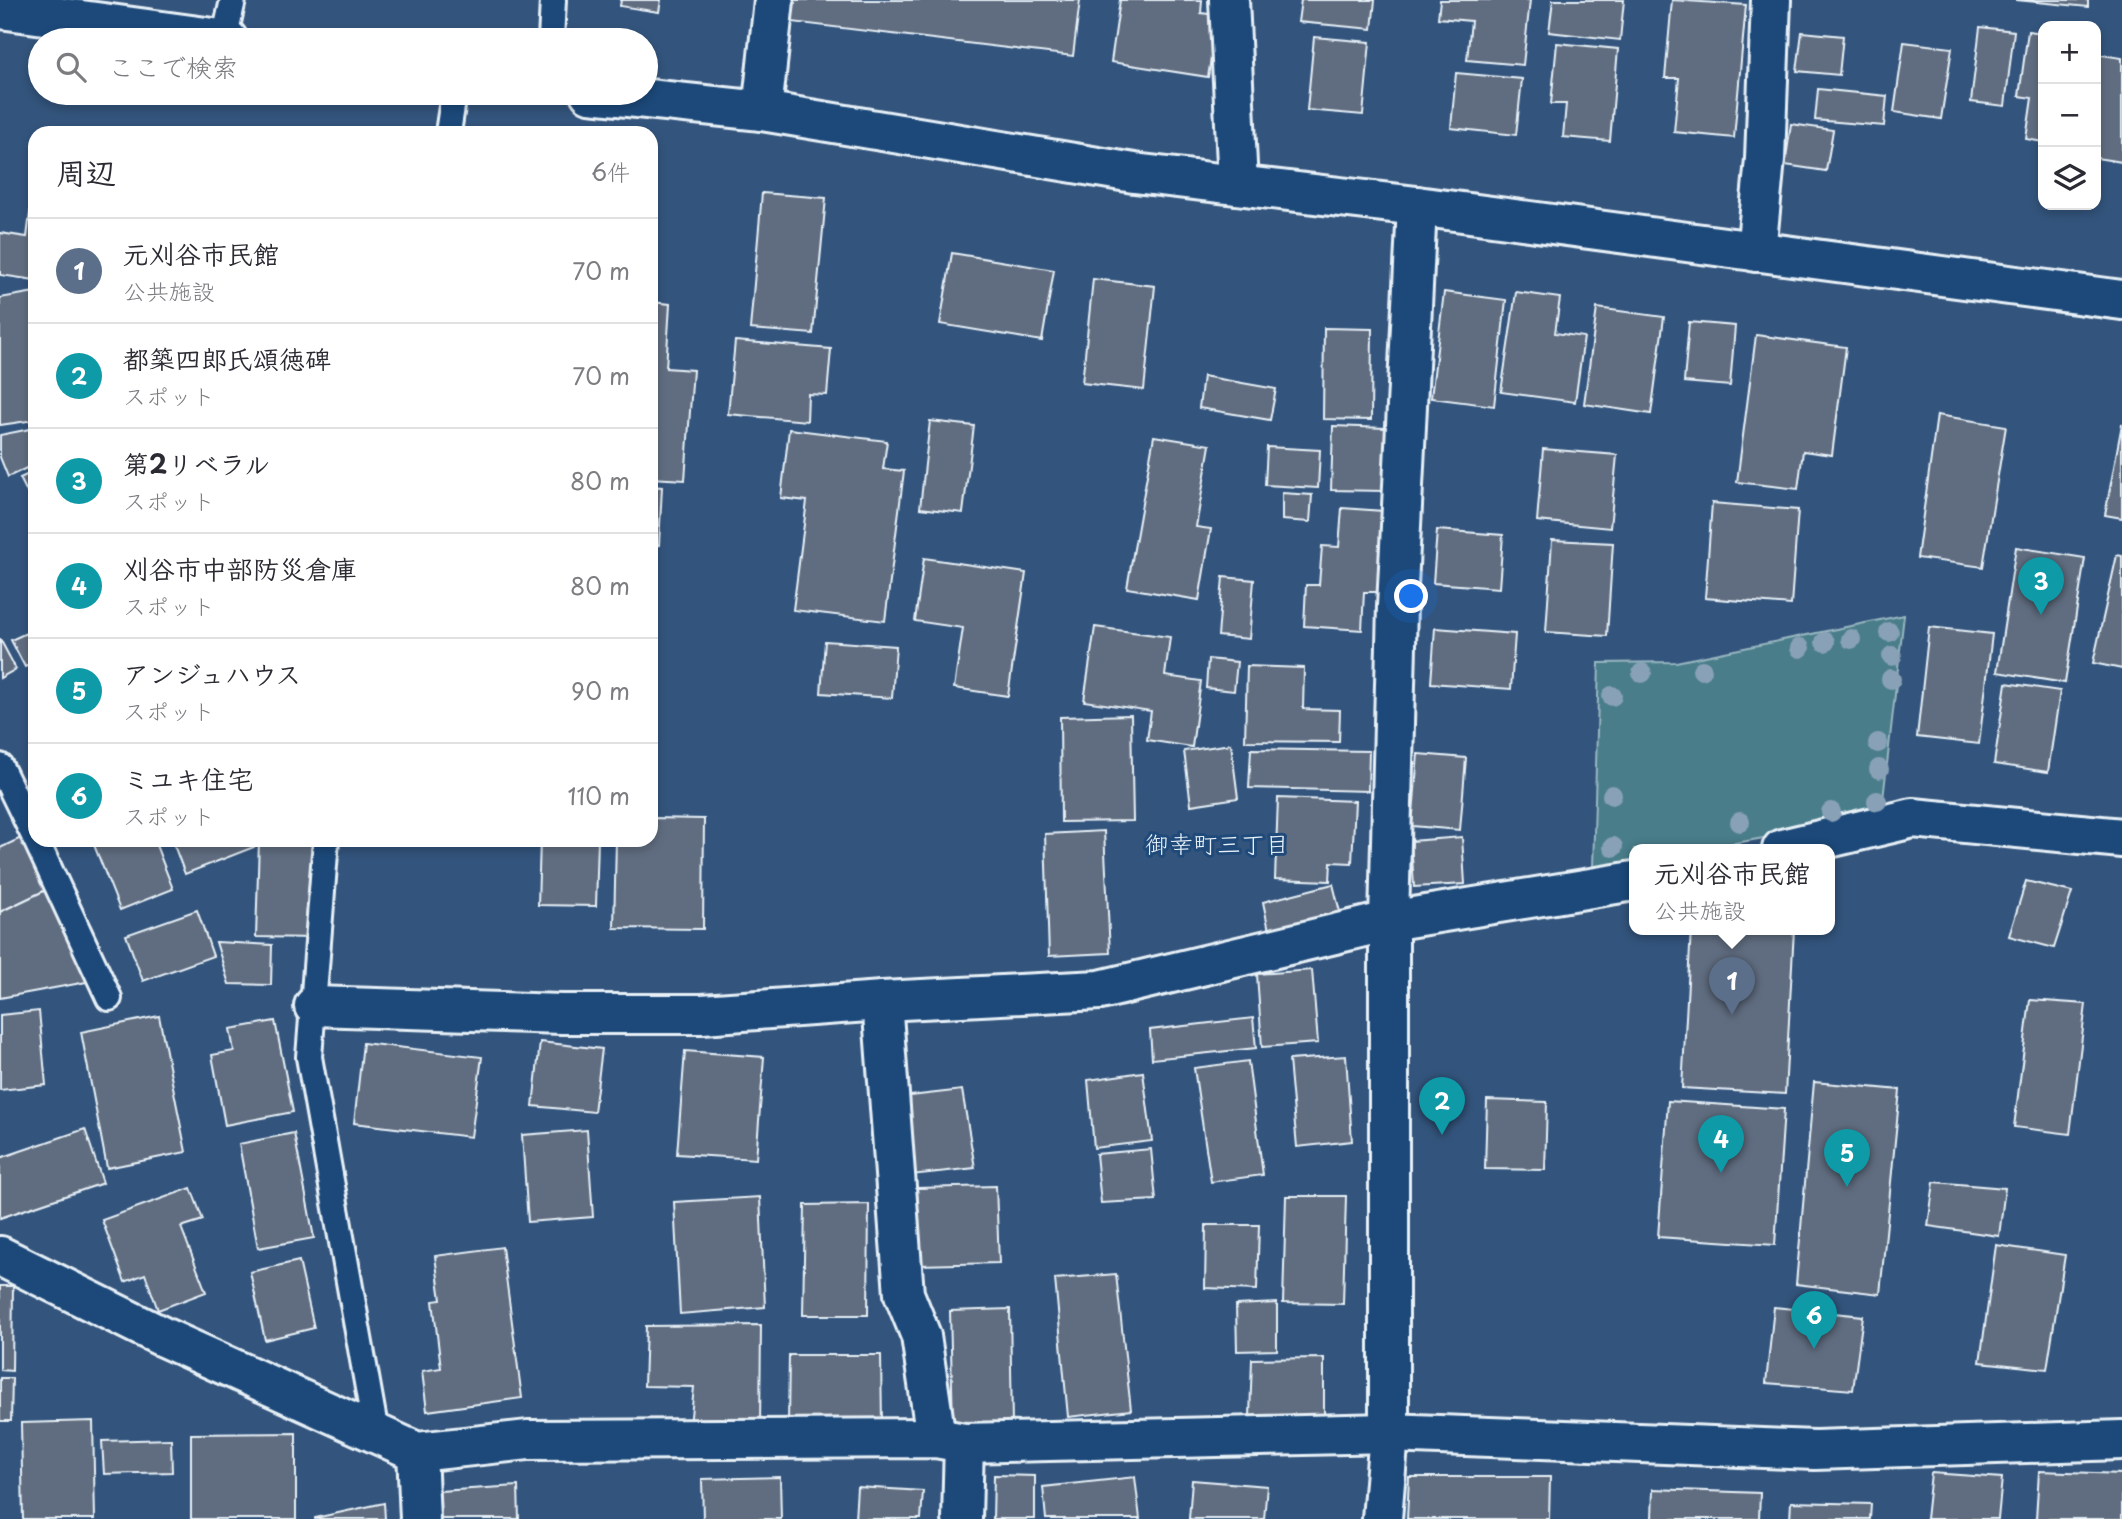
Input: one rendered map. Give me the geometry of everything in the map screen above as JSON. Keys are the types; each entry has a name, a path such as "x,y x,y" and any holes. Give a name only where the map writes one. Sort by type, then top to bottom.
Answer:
{"street":[{"path":"762,111 774,0"},
{"path":"1229,0 1238,185"},
{"path":"1756,252 1765,159 1771,0"},
{"path":"0,9 139,28"},
{"path":"658,100 762,111 1134,173 1417,206 2122,300"},
{"path":"1382,1519 1389,1433 1389,921 1397,606 1417,206"},
{"path":"1803,844 1913,818 2122,838"},
{"path":"314,1006 562,1014 702,1014 882,1001 1100,990 1389,921 1629,882"},
{"path":"882,1001 904,1294 921,1336 950,1441 962,1519"},
{"path":"0,1256 163,1337 417,1452 528,1440 950,1441 1389,1433 1815,1450 2122,1440"},
{"path":"417,1452 420,1519"}],"lane":[{"path":"228,28 233,0"},
{"path":"552,28 553,0"},
{"path":"449,126 452,105"},
{"path":"0,766 28,824"},
{"path":"39,847 109,998"},
{"path":"325,847 309,1057 376,1433"}],"green space":[{"path":"1904,615 1881,817 1730,844 1629,844 1629,862 1593,868 1599,663 1676,662"}],"building":[{"path":"621,0 661,0 659,12 620,6"},
{"path":"795,0 1080,0 1073,56 792,22"},
{"path":"1120,0 1202,0 1201,13 1218,15 1208,77 1111,62"},
{"path":"1301,0 1375,0 1372,29 1298,22"},
{"path":"1440,0 1530,0 1523,65 1467,60 1471,21 1438,18"},
{"path":"1553,0 1624,0 1620,40 1549,32"},
{"path":"1672,0 1746,5 1734,138 1674,132 1679,78 1665,78"},
{"path":"2016,0 2088,0 2088,7"},
{"path":"1980,27 2014,31 2005,106 1971,102"},
{"path":"2028,31 2038,32 2038,141 2026,139 2032,98 2019,96"},
{"path":"1802,32 1843,36 1839,75 1797,71"},
{"path":"1314,37 1370,42 1363,115 1307,110"},
{"path":"1904,42 1952,48 1941,119 1894,112"},
{"path":"1557,43 1618,49 1610,141 1563,137 1566,104 1551,104"},
{"path":"2101,55 2122,58 2122,162 2101,159"},
{"path":"1456,73 1522,79 1516,135 1451,128"},
{"path":"1818,89 1887,96 1884,126 1815,120"},
{"path":"1791,124 1833,130 1826,171 1785,165"},
{"path":"762,193 826,198 813,334 750,329"},
{"path":"28,229 28,279 0,275 0,233 27,237"},
{"path":"952,253 1054,270 1042,341 940,324"},
{"path":"1093,279 1155,286 1144,390 1082,383"},
{"path":"1444,292 1506,300 1494,406 1431,398"},
{"path":"1516,292 1560,298 1555,333 1584,337 1575,402 1501,392"},
{"path":"28,293 28,421 0,425 0,298"},
{"path":"658,303 670,304 666,368 693,370 685,480 658,478"},
{"path":"1597,308 1664,317 1651,414 1584,404"},
{"path":"1689,322 1735,326 1730,386 1684,382"},
{"path":"1324,328 1372,329 1371,420 1323,419"},
{"path":"1756,335 1846,347 1832,455 1803,451 1798,489 1737,482"},
{"path":"735,341 831,349 827,395 808,394 807,421 728,414"},
{"path":"1203,376 1276,389 1270,420 1199,408"},
{"path":"1937,415 2006,426 1983,567 1917,558"},
{"path":"930,421 974,426 963,513 920,508"},
{"path":"2122,424 2122,518 2105,515"},
{"path":"1333,426 1386,428 1384,491 1331,490"},
{"path":"28,429 28,467 8,477 0,457 0,435"},
{"path":"789,429 887,441 883,469 904,471 885,621 793,610 807,501 781,498"},
{"path":"1154,436 1210,445 1196,527 1211,529 1199,600 1127,588"},
{"path":"1267,447 1320,450 1318,488 1265,485"},
{"path":"1543,449 1617,455 1610,528 1537,521"},
{"path":"28,474 28,494 20,478"},
{"path":"658,487 662,487 658,545"},
{"path":"1282,493 1312,495 1310,522 1282,520"},
{"path":"1712,503 1798,510 1791,605 1705,598"},
{"path":"1342,508 1383,511 1378,592 1364,592 1362,630 1304,626 1306,585 1319,585 1322,546 1339,547"},
{"path":"1437,530 1503,535 1499,588 1433,583"},
{"path":"1552,540 1613,543 1607,636 1546,632"},
{"path":"2016,547 2085,558 2065,683 1997,672"},
{"path":"2117,555 2122,556 2122,669 2093,663"},
{"path":"924,558 1026,573 1008,696 954,688 963,628 915,621"},
{"path":"1223,577 1254,580 1249,639 1218,636"},
{"path":"1095,627 1170,637 1165,676 1201,681 1192,747 1147,740 1151,711 1084,701"},
{"path":"1929,627 1992,634 1979,744 1917,737"},
{"path":"1435,628 1515,634 1511,689 1431,683"},
{"path":"28,632 28,666 25,667 11,640"},
{"path":"0,639 16,669 0,678"},
{"path":"825,641 896,646 892,698 821,693"},
{"path":"1208,659 1237,662 1234,691 1206,688"},
{"path":"1247,666 1304,668 1303,709 1340,710 1339,742 1245,741"},
{"path":"2006,683 2060,691 2048,772 1994,764"},
{"path":"1131,715 1133,821 1061,822 1060,717"},
{"path":"1231,744 1238,798 1191,805 1184,751"},
{"path":"1251,749 1369,751 1368,791 1249,788"},
{"path":"1418,754 1466,758 1460,830 1412,826"},
{"path":"1278,798 1355,801 1352,863 1331,862 1330,881 1275,879"},
{"path":"658,818 704,819 703,929 614,928 616,847 658,847"},
{"path":"1104,831 1110,953 1049,956 1045,834"},
{"path":"23,837 48,889 0,912 0,848"},
{"path":"1462,837 1465,884 1414,887 1411,841"},
{"path":"95,847 157,847 173,889 120,910"},
{"path":"175,847 254,847 185,874"},
{"path":"259,847 317,847 315,938 256,937"},
{"path":"540,847 598,847 596,906 538,905"},
{"path":"2026,881 2072,892 2054,948 2009,936"},
{"path":"1333,884 1341,916 1270,935 1263,902"},
{"path":"48,889 92,981 0,998 0,912"},
{"path":"197,910 213,956 143,981 126,935"},
{"path":"1691,935 1794,935 1785,1094 1682,1088"},
{"path":"216,942 272,945 271,985 229,984"},
{"path":"1312,970 1318,1043 1262,1047 1257,974"},
{"path":"2030,1000 2086,1004 2070,1134 2014,1127"},
{"path":"39,1011 46,1085 0,1090 0,1015"},
{"path":"159,1016 186,1152 107,1168 81,1032"},
{"path":"1253,1018 1256,1048 1152,1059 1150,1030"},
{"path":"275,1021 293,1112 225,1125 212,1055 234,1051 230,1029"},
{"path":"540,1042 602,1049 594,1112 533,1106"},
{"path":"363,1043 482,1057 471,1137 354,1123"},
{"path":"685,1051 764,1057 756,1159 677,1154"},
{"path":"1346,1056 1352,1141 1297,1147 1289,1060"},
{"path":"1248,1061 1263,1175 1211,1182 1194,1068"},
{"path":"1143,1072 1152,1141 1094,1148 1088,1080"},
{"path":"1814,1082 1900,1090 1880,1294 1796,1284"},
{"path":"962,1090 975,1168 911,1175 902,1097"},
{"path":"1487,1100 1547,1102 1545,1170 1485,1169"},
{"path":"1668,1101 1784,1109 1775,1245 1658,1237"},
{"path":"85,1129 103,1183 0,1218 0,1158"},
{"path":"587,1130 593,1217 528,1222 522,1135"},
{"path":"294,1133 314,1238 258,1248 239,1144"},
{"path":"1151,1149 1156,1200 1101,1203 1096,1154"},
{"path":"1934,1182 2005,1188 1999,1236 1928,1226"},
{"path":"996,1186 999,1263 918,1265 917,1188"},
{"path":"191,1188 203,1220 181,1227 206,1292 158,1310 145,1274 125,1282 102,1220"},
{"path":"1286,1196 1346,1196 1343,1304 1283,1303"},
{"path":"760,1197 765,1307 680,1314 674,1202"},
{"path":"869,1204 868,1315 803,1315 805,1205"},
{"path":"1206,1225 1259,1225 1257,1290 1205,1288"},
{"path":"1996,1245 2065,1255 2047,1369 1980,1362"},
{"path":"502,1247 522,1398 427,1411 422,1371 441,1368 433,1301 441,1300 435,1256"},
{"path":"299,1261 314,1328 265,1340 250,1272"},
{"path":"1116,1274 1131,1410 1068,1417 1055,1279"},
{"path":"0,1286 13,1286 12,1371 0,1370"},
{"path":"1277,1303 1277,1350 1237,1351 1236,1305"},
{"path":"1774,1307 1863,1316 1853,1390 1766,1383"},
{"path":"1010,1309 1012,1424 953,1424 950,1311"},
{"path":"761,1325 760,1428 690,1426 694,1387 644,1386 646,1326"},
{"path":"789,1355 881,1355 882,1424 788,1424"},
{"path":"1324,1358 1324,1414 1250,1417 1252,1359"},
{"path":"0,1378 12,1378 11,1421 0,1421"},
{"path":"93,1421 95,1519 23,1519 21,1423"},
{"path":"296,1433 296,1519 191,1519 191,1434"},
{"path":"171,1439 172,1472 104,1474 102,1441"},
{"path":"2039,1471 2122,1474 2122,1519 2036,1519"},
{"path":"1931,1473 2002,1478 1998,1519 1926,1519"},
{"path":"994,1475 1035,1476 1035,1519 993,1519"},
{"path":"780,1477 781,1519 703,1519 702,1479"},
{"path":"1135,1477 1140,1519 1046,1519 1043,1487"},
{"path":"1409,1477 1550,1477 1549,1519 1407,1519"},
{"path":"1192,1480 1267,1486 1264,1519 1189,1519"},
{"path":"518,1486 519,1519 425,1519 424,1492"},
{"path":"857,1487 923,1491 921,1519 855,1519"},
{"path":"1653,1489 1760,1493 1759,1519 1652,1519"},
{"path":"1791,1502 1871,1504 1870,1519 1790,1519"},
{"path":"384,1503 385,1519 315,1519 315,1518"}],"place":[{"name":"第2リベラル","path":"2041,615"},
{"name":"元刈谷市民館","path":"1732,1015"},
{"name":"都築四郎氏頌徳碑","path":"1442,1135"},
{"name":"刈谷市中部防災倉庫","path":"1721,1173"},
{"name":"アンジュハウス","path":"1847,1187"},
{"name":"ミユキ住宅","path":"1814,1349"}],"district":[{"name":"御幸町三丁目","path":"1217,845"}]}
